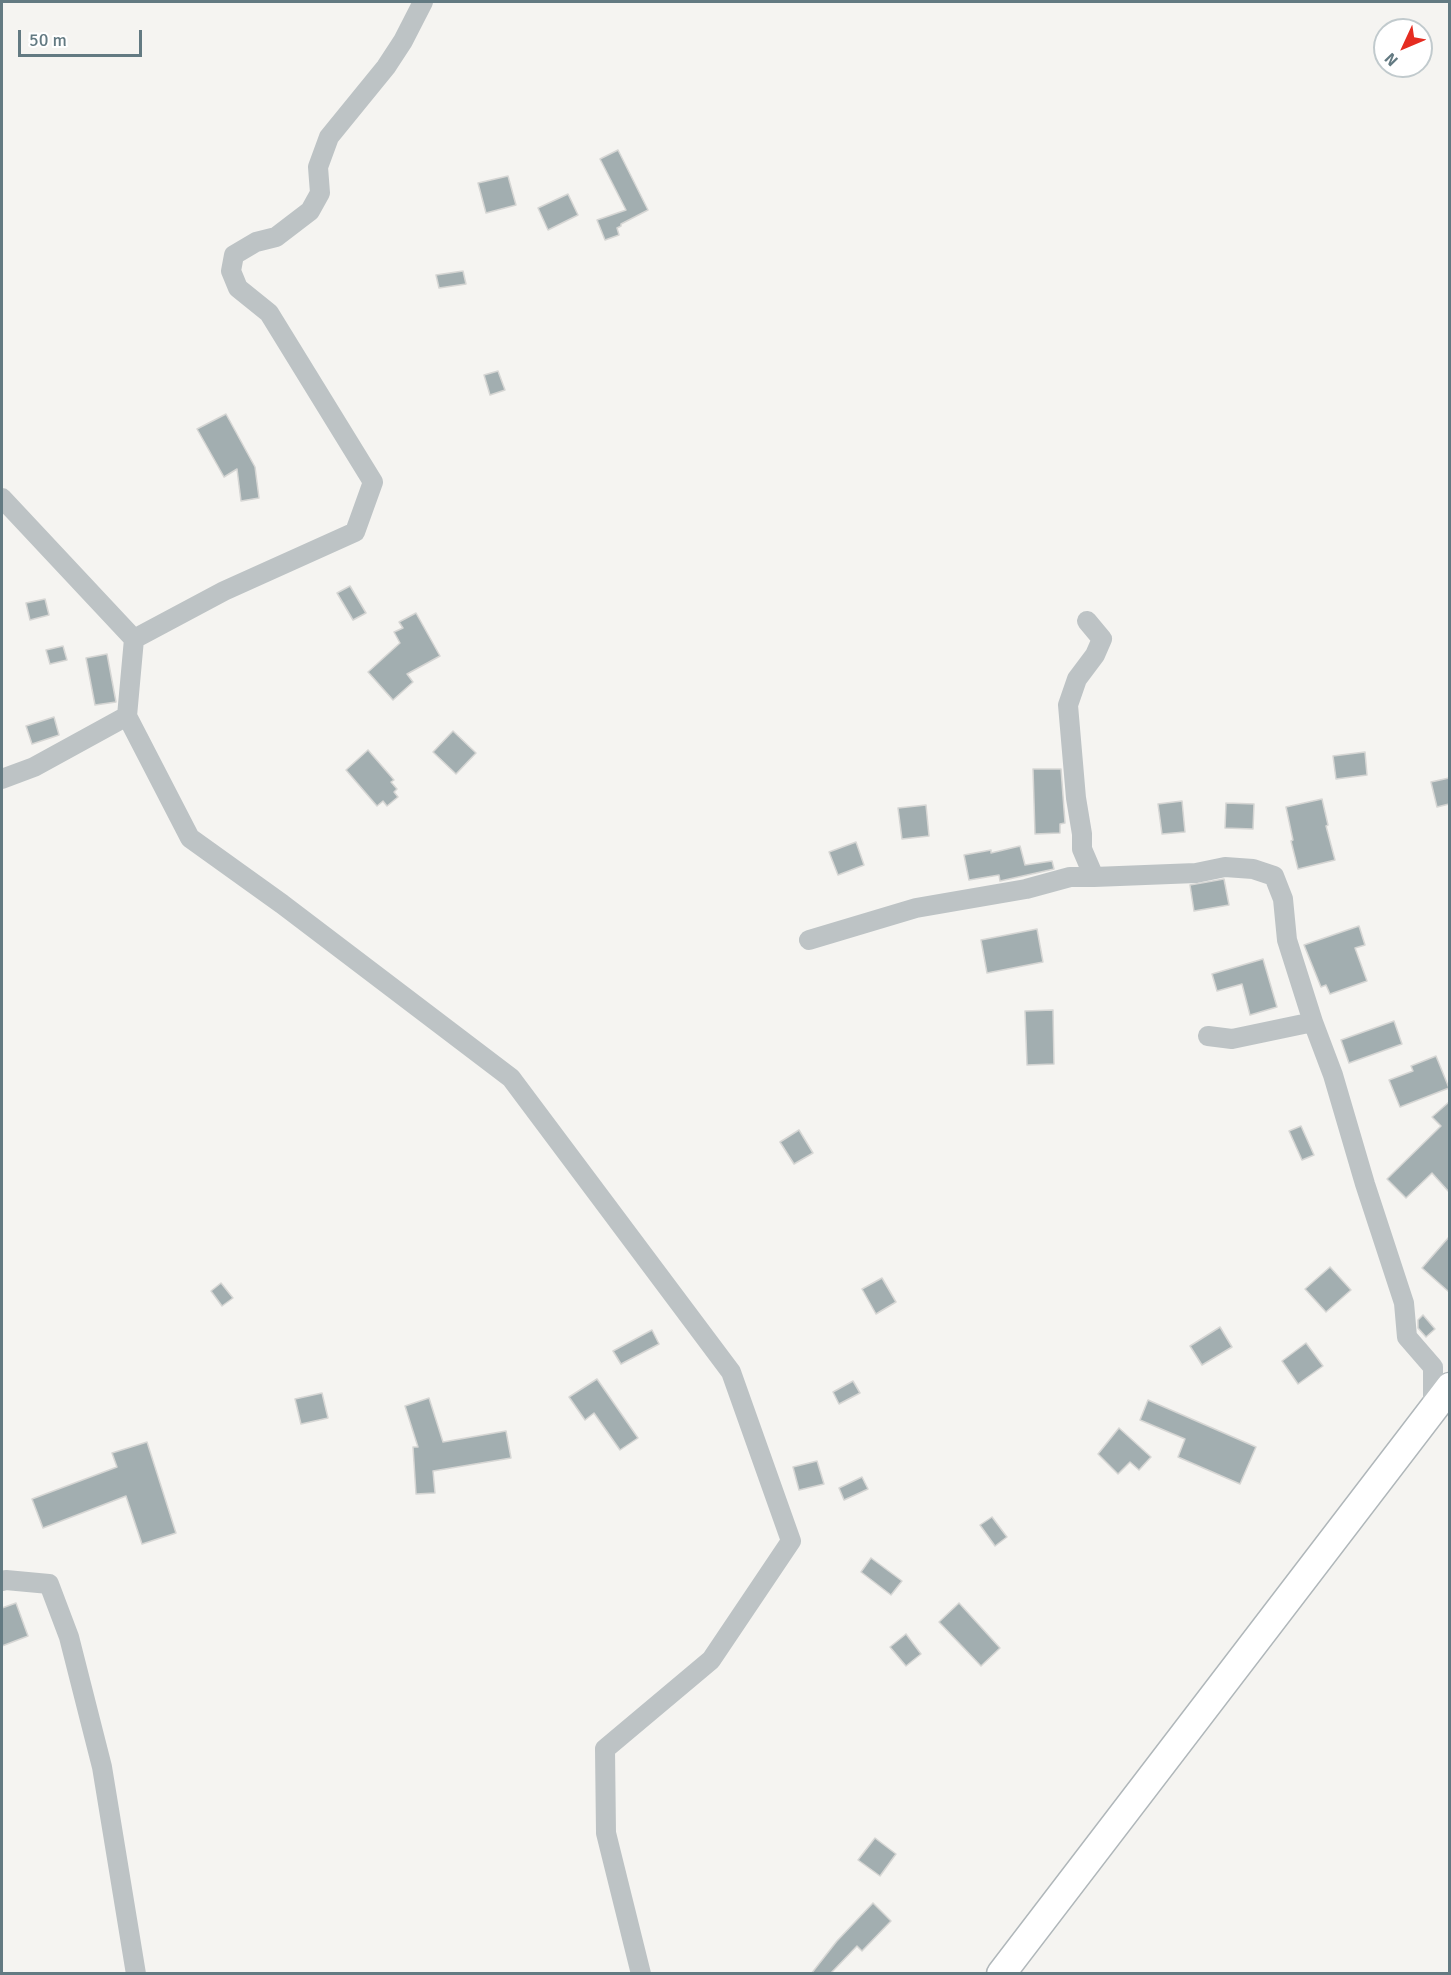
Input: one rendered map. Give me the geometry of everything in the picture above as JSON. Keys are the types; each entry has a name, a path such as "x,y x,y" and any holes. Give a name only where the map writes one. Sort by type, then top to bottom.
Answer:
{"main road":[{"path":"1001,1974 1441,1397"}],"street":[{"path":"134,639 224,591 355,532 373,483 269,314 238,288 231,271 234,255 256,242 276,237 310,211 320,193 318,167 329,137 386,67 403,42 423,2"},
{"path":"2,498 134,639 127,716 190,838 282,904 511,1078 731,1372 791,1541 711,1660 605,1749 606,1833 642,1974"},
{"path":"1087,621 1102,639 1095,655 1077,679 1068,705 1082,849 1094,877"},
{"path":"2,779 34,767 127,716"},
{"path":"809,940 916,908 1026,889 1070,877 1196,873 1225,867 1253,869 1274,876 1282,899 1287,940 1313,1022 1333,1075 1404,1304 1407,1337 1433,1367 1441,1397"},
{"path":"1208,1036 1232,1039 1313,1022"},
{"path":"2,1581 48,1584 69,1637 102,1767 136,1974"}],"building":[{"path":"618,150 648,210 621,224 617,228 619,235 605,240 597,220 626,210 600,159"},
{"path":"508,176 516,205 486,213 478,183"},
{"path":"568,194 578,215 548,230 538,208"},
{"path":"463,271 466,284 439,288 436,275"},
{"path":"498,371 505,390 490,395 484,375"},
{"path":"226,414 255,467 259,498 241,501 237,469 224,477 197,429"},
{"path":"350,586 366,613 353,620 337,593"},
{"path":"45,599 49,615 30,620 26,603"},
{"path":"416,613 440,656 407,674 413,682 393,700 368,672 400,643 394,632 403,628 399,622"},
{"path":"63,646 67,660 50,664 46,650"},
{"path":"107,654 116,702 95,705 86,658"},
{"path":"54,717 59,735 32,744 26,726"},
{"path":"453,731 476,753 456,774 433,752"},
{"path":"368,750 394,780 391,782 397,789 394,792 398,797 387,806 383,801 377,806 346,770"},
{"path":"1365,752 1367,775 1336,779 1333,756"},
{"path":"1033,769 1061,769 1065,823 1060,824 1060,833 1035,834"},
{"path":"1449,778 1449,804 1437,807 1431,782"},
{"path":"1322,799 1335,860 1298,869 1286,807"},
{"path":"1182,801 1185,832 1162,834 1158,804"},
{"path":"1226,803 1254,804 1253,829 1225,828"},
{"path":"926,805 929,836 902,839 898,808"},
{"path":"856,842 864,865 838,875 829,852"},
{"path":"1020,846 1025,865 1052,861 1054,869 1000,881 999,875 969,880 964,855 991,850 991,853"},
{"path":"1224,879 1229,905 1194,911 1190,885"},
{"path":"1359,926 1365,945 1355,948 1367,981 1330,994 1326,985 1321,987 1304,945"},
{"path":"1037,929 1043,962 987,973 981,940"},
{"path":"1263,959 1277,1007 1250,1015 1242,984 1217,991 1212,974"},
{"path":"1053,1010 1054,1064 1027,1065 1025,1011"},
{"path":"1394,1021 1402,1044 1349,1063 1341,1040"},
{"path":"1436,1056 1449,1088 1400,1107 1389,1080 1413,1071 1411,1066"},
{"path":"1449,1102 1449,1192 1432,1173 1406,1198 1387,1179 1441,1126 1432,1117"},
{"path":"1301,1126 1314,1155 1302,1160 1289,1131"},
{"path":"799,1130 813,1153 794,1164 780,1142"},
{"path":"1449,1237 1449,1292 1422,1268"},
{"path":"1330,1267 1351,1290 1326,1312 1305,1289"},
{"path":"882,1278 896,1302 876,1314 862,1289"},
{"path":"221,1283 233,1298 222,1306 211,1291"},
{"path":"1423,1315 1435,1329 1426,1337 1418,1328 1418,1320"},
{"path":"1220,1327 1232,1347 1202,1365 1190,1346"},
{"path":"652,1330 659,1344 621,1364 613,1351"},
{"path":"1306,1343 1323,1366 1298,1384 1282,1361"},
{"path":"597,1379 638,1438 620,1450 594,1413 585,1420 569,1397"},
{"path":"853,1381 860,1393 839,1404 833,1392"},
{"path":"322,1393 328,1418 301,1424 295,1399"},
{"path":"429,1398 443,1442 506,1431 511,1458 433,1471 435,1493 416,1494 413,1447 418,1447 405,1406"},
{"path":"1148,1400 1256,1447 1240,1484 1178,1457 1185,1439 1140,1420"},
{"path":"1119,1428 1151,1457 1139,1470 1130,1462 1118,1474 1098,1454"},
{"path":"147,1442 176,1533 142,1544 126,1496 43,1528 32,1499 117,1467 112,1453"},
{"path":"817,1461 824,1484 799,1490 793,1467"},
{"path":"862,1477 868,1489 844,1500 839,1488"},
{"path":"992,1517 1007,1537 995,1546 980,1525"},
{"path":"871,1558 902,1581 891,1595 861,1572"},
{"path":"16,1603 28,1636 2,1646 2,1608"},
{"path":"959,1603 1000,1648 981,1666 939,1622"},
{"path":"906,1634 921,1654 906,1666 890,1647"},
{"path":"875,1838 896,1854 880,1876 858,1860"},
{"path":"873,1903 891,1921 862,1951 857,1946 830,1974 811,1974 837,1941"}]}
